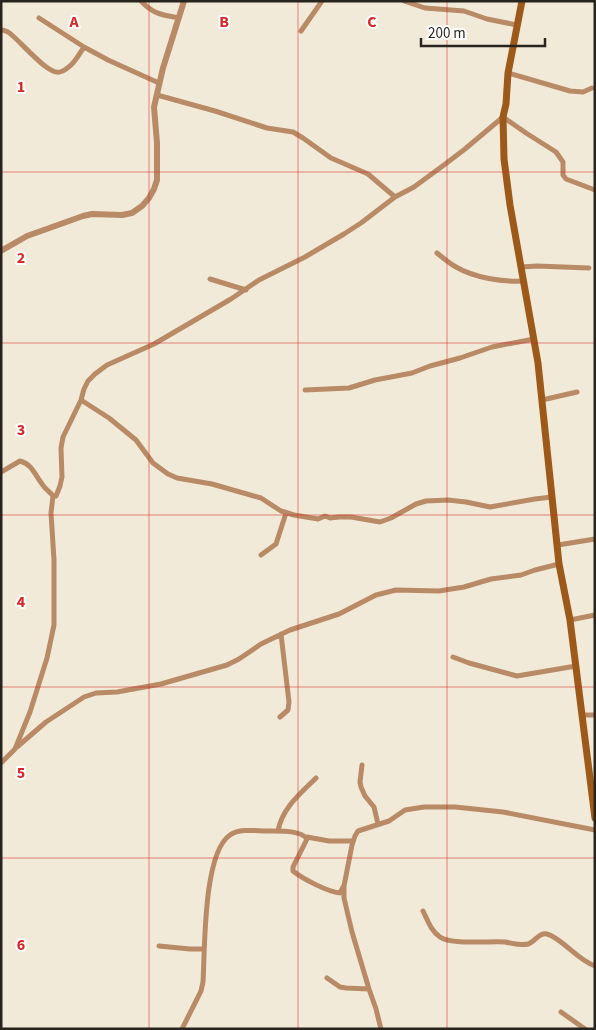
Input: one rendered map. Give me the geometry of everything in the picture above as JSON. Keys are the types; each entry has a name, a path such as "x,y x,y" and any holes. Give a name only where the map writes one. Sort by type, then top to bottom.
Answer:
{"main road":[{"path":"522,1 508,73 506,104 503,117 504,159 510,205 534,339 559,564 570,620 595,818"}],"street":[{"path":"141,1 148,8 159,14 179,18"},
{"path":"1,251 27,236 83,216 132,213 150,198 157,180 157,143 154,108 159,83 184,1"},
{"path":"302,31 322,1"},
{"path":"404,1 426,8 464,11 487,19 517,25"},
{"path":"39,18 108,60 159,83"},
{"path":"1,30 8,32 32,55 55,72 59,72 72,65 84,47"},
{"path":"508,73 570,91 583,92 592,88"},
{"path":"157,95 267,128 293,132 332,158 368,174 395,197"},
{"path":"15,749 38,688 54,625 54,560 51,513 54,496 56,496 60,486 62,476 61,448 63,437 88,381 95,374 107,365 154,344 232,300 259,280 305,257 344,234 395,197 414,187 436,171 503,117 556,152 563,162 563,175 566,179 595,190"},
{"path":"436,253 468,274 507,282 524,281"},
{"path":"521,267 589,268"},
{"path":"210,279 246,290"},
{"path":"305,390 349,388 376,380 412,373 492,347 534,339"},
{"path":"542,400 576,392"},
{"path":"80,400 117,423 136,440 153,463 168,474 177,478 212,484 261,498 286,513 318,518 325,516 330,518 351,517 380,522 426,501 448,500 490,507 535,498 552,497"},
{"path":"1,472 20,461 25,462 32,468 43,486 54,496"},
{"path":"261,555 276,544 286,513"},
{"path":"558,545 595,540"},
{"path":"1,763 46,722 84,697 96,693 117,692 161,684 227,665 281,634 339,614 376,595 386,592 396,590 439,591 464,587 491,579 521,575 559,564"},
{"path":"570,620 595,615"},
{"path":"280,717 288,710 289,702 281,634"},
{"path":"453,657 517,676 576,666"},
{"path":"582,715 595,715"},
{"path":"18,739 28,737"},
{"path":"362,765 361,787 365,796 374,807 379,824"},
{"path":"278,831 280,820 286,809 316,778"},
{"path":"381,1029 352,932 344,898 344,886 353,841 358,831 389,821 405,810 424,807 455,807 504,812 595,830"},
{"path":"182,1029 201,991 208,897 212,871 218,852 225,839 232,834 242,831 278,831 298,833 306,837 353,841"},
{"path":"306,837 308,840 293,867 293,871 302,878 333,892 340,893 344,886"},
{"path":"423,912 431,929 441,938 456,942 504,942 524,945 531,943 541,934 545,933 559,941 586,963 595,966"},
{"path":"160,946 204,949"},
{"path":"327,978 340,987 369,989"},
{"path":"561,1012 585,1029"}]}
